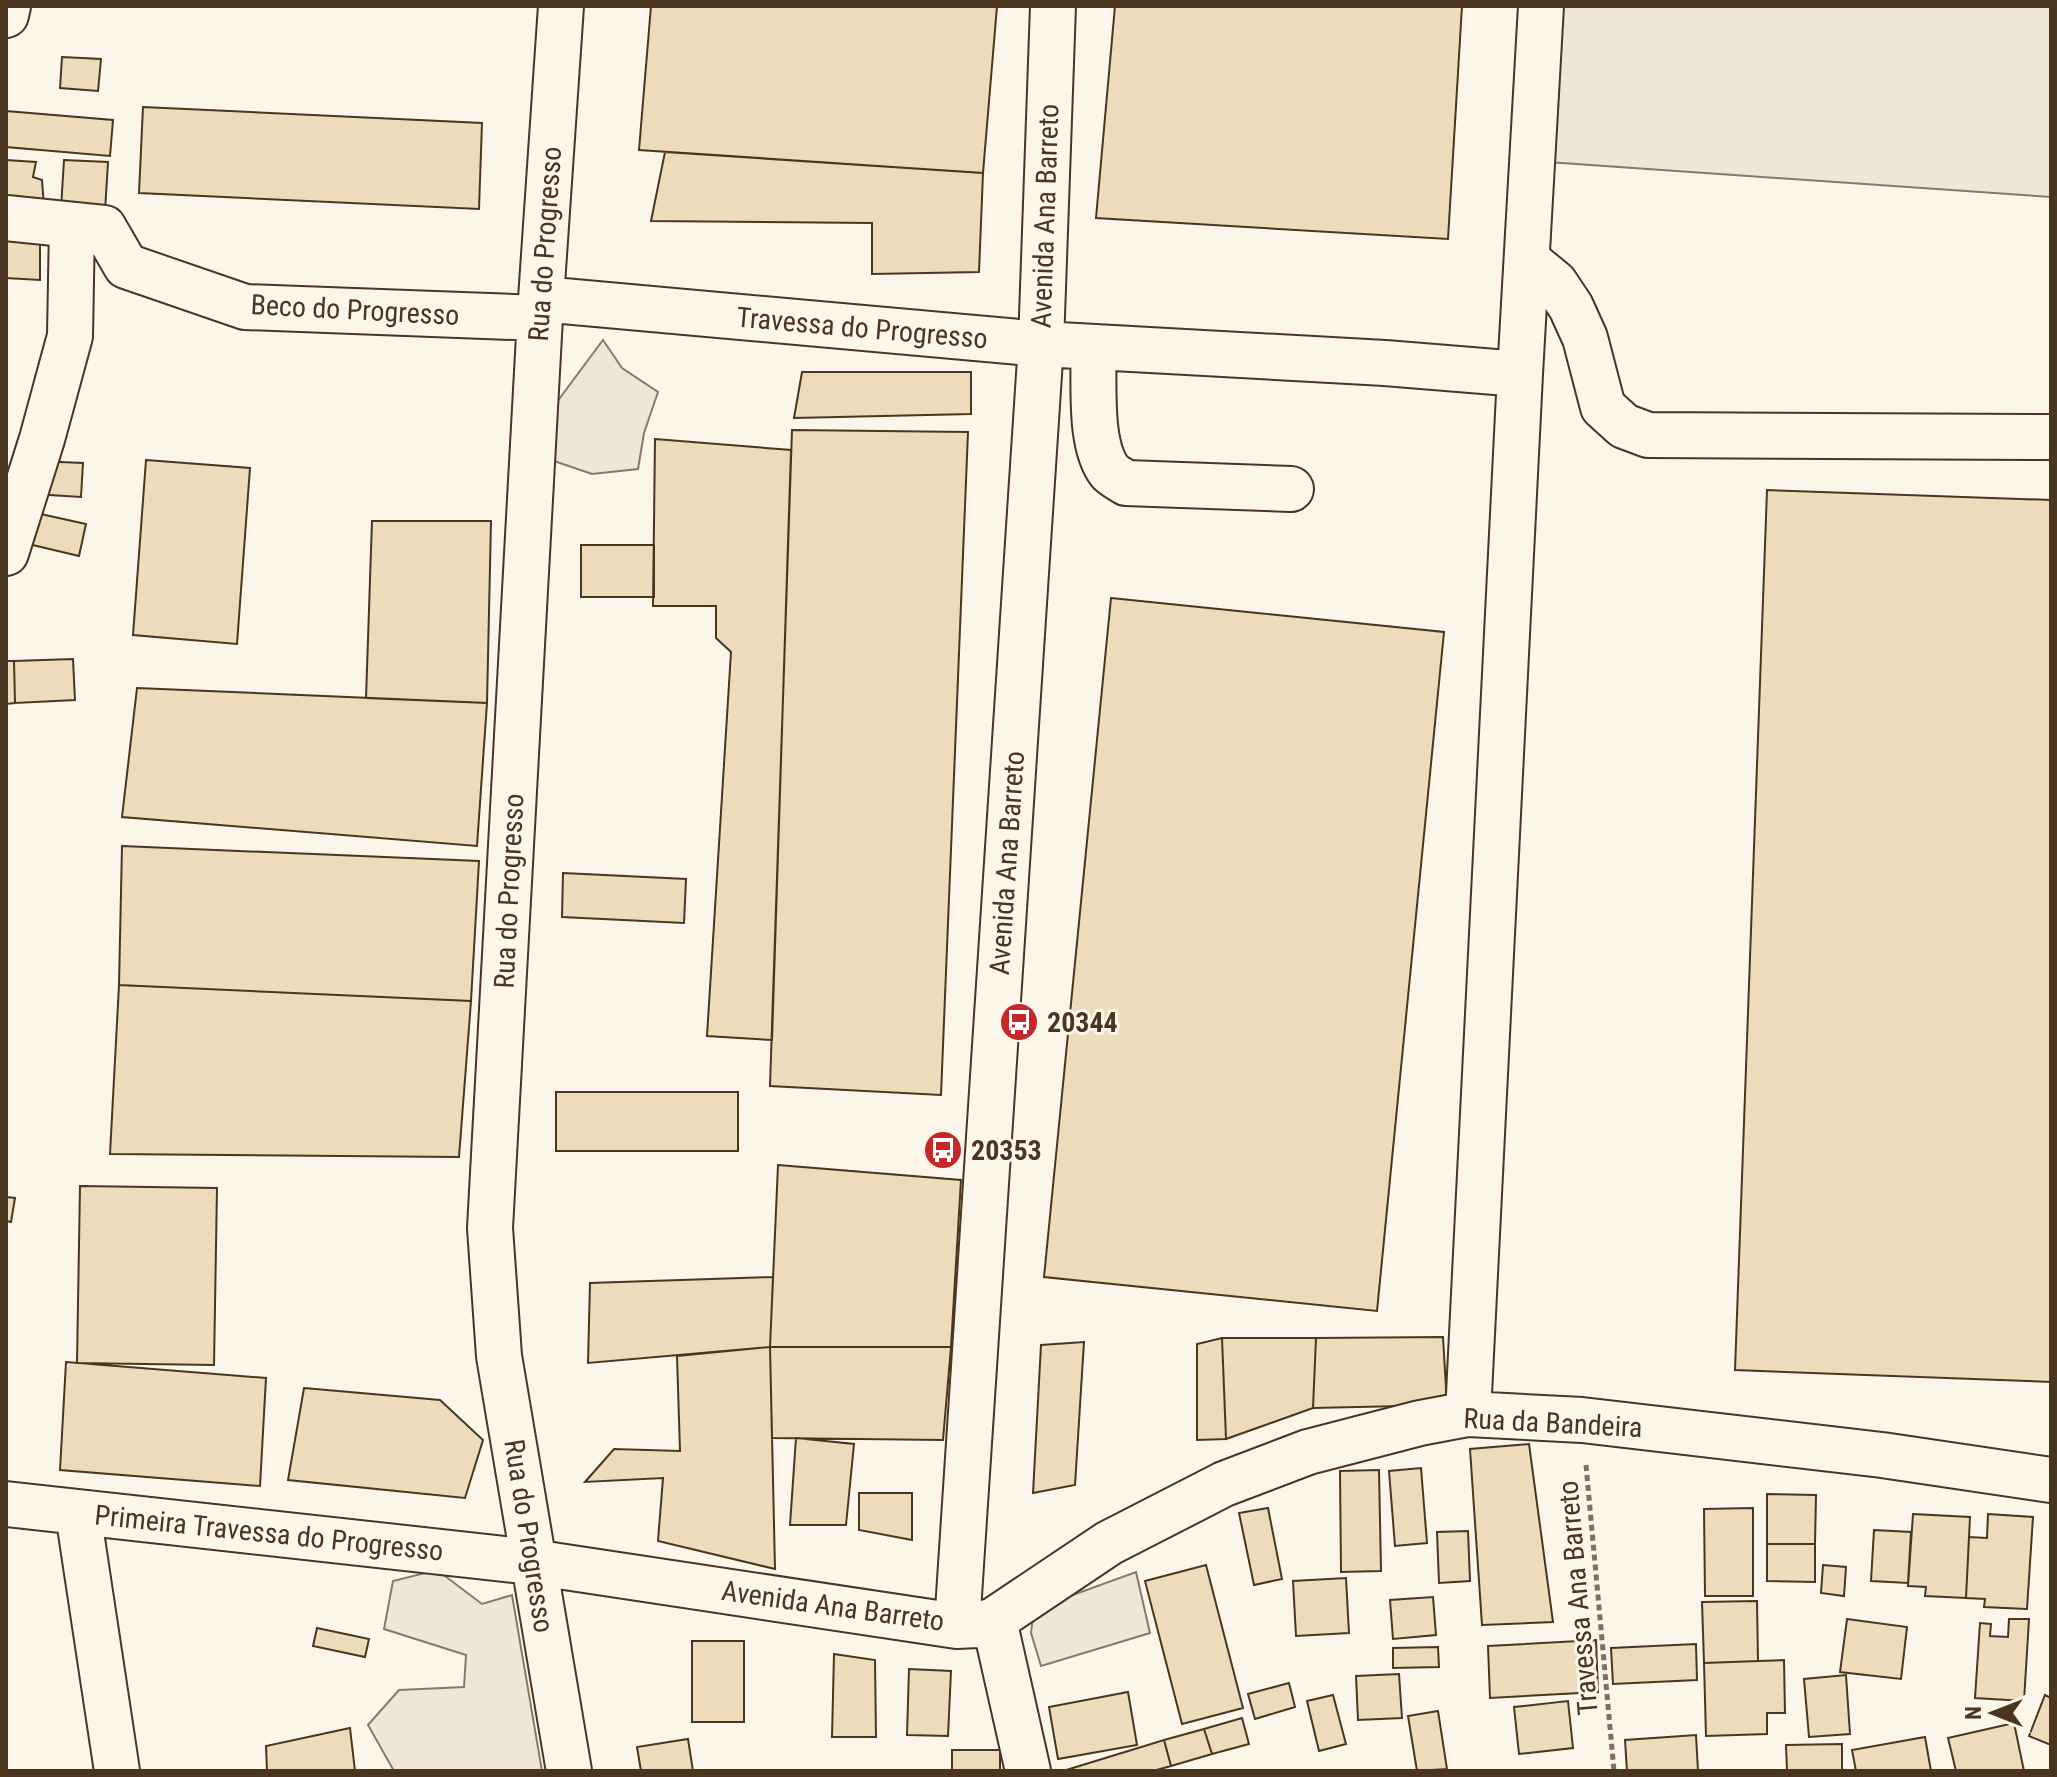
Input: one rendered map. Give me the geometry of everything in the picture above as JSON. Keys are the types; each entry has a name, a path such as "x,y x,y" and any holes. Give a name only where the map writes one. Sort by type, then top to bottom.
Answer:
{"street":[{"path":"6,15 8,6"},
{"name":"Rua do Progresso","path":"561,6 540,309 490,1228 499,1356 569,1771"},
{"name":"Avenida Ana Barreto","path":"532,1562 975,1623 1041,344 1053,6"},
{"path":"1468,1414 1541,6"},
{"name":"Beco do Progresso","path":"6,218 104,228 126,266 245,307 540,309"},
{"path":"6,553 70,336 72,225"},
{"path":"1527,260 1555,283 1571,307 1585,338 1603,407 1624,426 1648,435 2051,437"},
{"name":"Travessa do Progresso","path":"540,309 1520,374"},
{"path":"1093,347 1096,436 1101,456 1111,474 1126,483 1291,489"},
{"name":"Rua da Bandeira","path":"975,1623 1109,1543 1224,1484 1308,1452 1468,1414 1582,1420 1882,1455 2051,1480"},
{"name":"Primeira Travessa do Progresso","path":"6,1504 532,1562"},
{"path":"78,1513 117,1771"},
{"path":"975,1623 1028,1771"}],"path":[{"name":"Travessa Ana Barreto","path":"1582,1420 1614,1771"}],"shaded area":[{"path":"1556,6 2051,6 2051,197 1548,162"},
{"path":"603,340 622,368 658,392 644,433 638,469 592,474 551,460 551,410"},
{"path":"437,1570 482,1604 512,1595 542,1771 394,1771 368,1725 399,1690 464,1687 466,1655 384,1629 393,1581"},
{"path":"1136,1572 1150,1633 1041,1666 1031,1633 1034,1609"}],"building":[{"path":"651,6 997,6 983,173 639,150"},
{"path":"1115,6 1462,6 1448,239 1096,218"},
{"path":"62,57 101,59 98,91 60,88"},
{"path":"143,107 482,123 479,209 139,193"},
{"path":"6,111 113,120 110,156 6,147"},
{"path":"665,152 983,173 979,272 872,274 872,223 651,221"},
{"path":"6,160 36,162 33,177 42,180 44,207 6,207"},
{"path":"64,160 108,162 105,211 61,208"},
{"path":"6,239 40,243 40,280 6,278"},
{"path":"802,372 971,372 971,414 794,418"},
{"path":"792,430 968,432 941,1095 770,1086"},
{"path":"655,439 791,450 772,1040 707,1036 731,652 716,638 716,606 653,606"},
{"path":"146,460 250,468 237,644 133,635"},
{"path":"36,461 83,463 81,497 34,494"},
{"path":"1767,490 2051,500 2051,1382 1735,1370"},
{"path":"27,511 86,524 79,556 20,542"},
{"path":"372,521 491,521 487,703 366,698"},
{"path":"581,545 654,545 654,597 581,597"},
{"path":"1111,598 1444,632 1377,1311 1044,1277"},
{"path":"73,659 75,700 15,703 14,661"},
{"path":"6,661 14,661 15,703 6,704"},
{"path":"137,688 487,703 477,846 122,817"},
{"path":"122,846 479,861 471,1001 119,985"},
{"path":"563,873 686,879 684,923 562,917"},
{"path":"119,985 471,1001 459,1157 110,1154"},
{"path":"556,1092 738,1092 738,1151 556,1151"},
{"path":"778,1165 961,1180 951,1347 770,1347"},
{"path":"80,1186 217,1188 214,1365 77,1363"},
{"path":"6,1197 15,1198 11,1222 6,1221"},
{"path":"773,1277 770,1347 588,1363 590,1283"},
{"path":"1443,1337 1447,1405 1313,1408 1316,1338"},
{"path":"1222,1338 1316,1338 1313,1408 1226,1439"},
{"path":"1222,1338 1226,1439 1197,1440 1197,1344"},
{"path":"1084,1342 1075,1485 1033,1493 1041,1345"},
{"path":"770,1347 775,1569 658,1541 663,1478 585,1482 614,1449 680,1451 677,1356"},
{"path":"770,1347 951,1347 943,1440 772,1438"},
{"path":"66,1362 266,1378 260,1486 60,1470"},
{"path":"304,1388 440,1400 483,1440 465,1498 288,1480"},
{"path":"796,1438 854,1444 846,1525 790,1525"},
{"path":"1529,1444 1553,1622 1482,1625 1470,1449"},
{"path":"1421,1468 1427,1543 1395,1546 1389,1471"},
{"path":"1379,1470 1381,1571 1341,1572 1340,1471"},
{"path":"859,1493 912,1493 912,1540 859,1530"},
{"path":"1767,1494 1816,1495 1815,1544 1767,1544"},
{"path":"1268,1508 1282,1579 1254,1585 1239,1513"},
{"path":"1753,1508 1753,1596 1705,1596 1704,1509"},
{"path":"1913,1514 1970,1517 1966,1598 1925,1596 1926,1587 1908,1586"},
{"path":"1988,1514 2033,1517 2027,1609 1984,1607 1985,1599 1966,1598 1969,1537 1987,1538"},
{"path":"1874,1530 1911,1532 1908,1583 1871,1581"},
{"path":"1468,1531 1470,1581 1439,1583 1437,1532"},
{"path":"1767,1544 1815,1544 1815,1582 1767,1581"},
{"path":"1206,1565 1243,1708 1182,1724 1145,1581"},
{"path":"1823,1565 1846,1567 1844,1596 1821,1593"},
{"path":"1346,1578 1349,1633 1296,1636 1293,1581"},
{"path":"1433,1597 1436,1635 1393,1639 1390,1600"},
{"path":"1757,1601 1758,1661 1704,1663 1702,1602"},
{"path":"1847,1619 1907,1627 1901,1679 1840,1672"},
{"path":"2009,1619 2029,1619 2024,1701 1975,1698 1980,1623 1991,1624 1990,1636 2008,1637"},
{"path":"317,1628 369,1639 365,1657 313,1646"},
{"path":"1596,1640 1598,1692 1490,1698 1488,1646"},
{"path":"692,1641 744,1641 744,1722 692,1722"},
{"path":"1696,1644 1697,1680 1613,1684 1611,1648"},
{"path":"1438,1647 1439,1667 1393,1668 1393,1648"},
{"path":"834,1654 875,1660 876,1737 832,1737"},
{"path":"1784,1660 1785,1713 1767,1713 1767,1734 1706,1736 1704,1663"},
{"path":"909,1669 951,1671 948,1736 907,1735"},
{"path":"1399,1674 1402,1718 1358,1720 1356,1676"},
{"path":"1846,1675 1850,1734 1809,1737 1804,1679"},
{"path":"1289,1683 1295,1707 1255,1719 1248,1694"},
{"path":"1128,1692 1137,1745 1058,1759 1049,1707"},
{"path":"1333,1695 1346,1744 1319,1751 1307,1701"},
{"path":"2045,1695 2051,1698 2051,1745 2029,1736"},
{"path":"1568,1701 1573,1748 1519,1754 1514,1707"},
{"path":"1438,1711 1447,1769 1417,1771 1408,1716"},
{"path":"1242,1718 1249,1744 1212,1754 1204,1729"},
{"path":"2014,1723 2024,1771 1956,1771 1948,1738"},
{"path":"350,1728 355,1771 267,1771 266,1746"},
{"path":"1204,1729 1212,1754 1171,1766 1164,1740"},
{"path":"1696,1735 1698,1771 1627,1771 1625,1740"},
{"path":"1925,1737 1931,1771 1856,1771 1852,1750"},
{"path":"688,1739 693,1771 641,1771 637,1747"},
{"path":"1164,1740 1171,1766 1153,1771 1063,1771"},
{"path":"1842,1744 1842,1771 1787,1771 1786,1745"},
{"path":"952,1750 1000,1750 1000,1771 952,1771"}],"place":[{"name":"20344","path":"1019,1022"},
{"name":"20353","path":"943,1150"}]}
